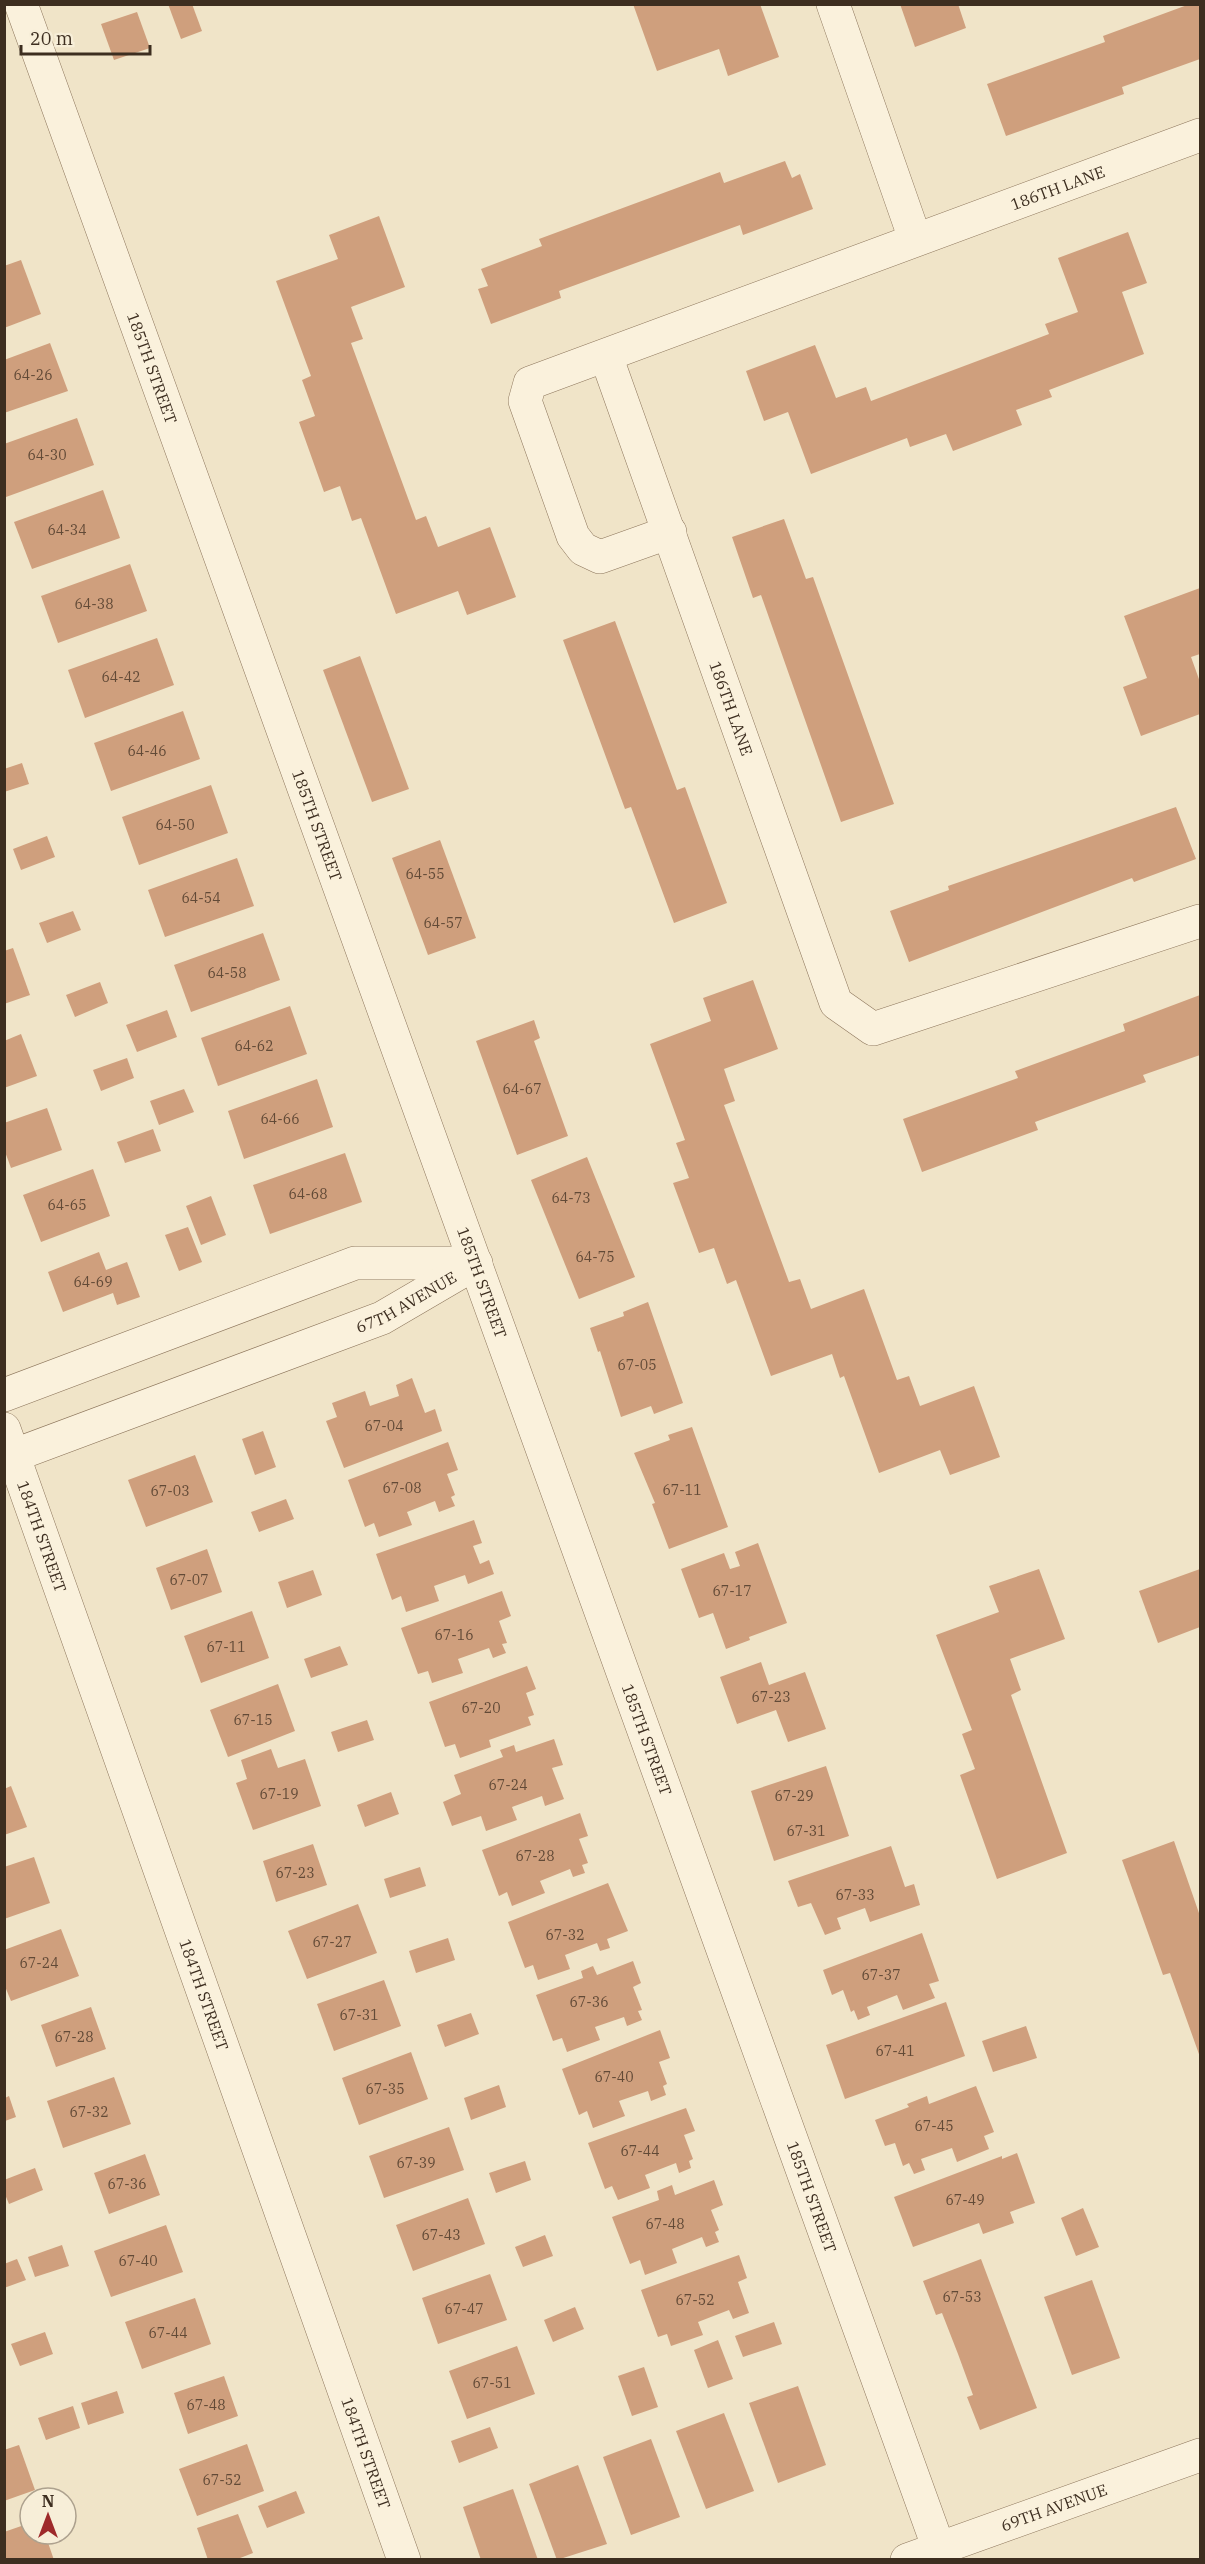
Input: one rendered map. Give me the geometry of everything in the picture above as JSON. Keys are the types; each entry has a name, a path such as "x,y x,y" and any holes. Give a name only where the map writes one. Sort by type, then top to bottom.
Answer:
{"street":[{"name":"185TH STREET","path":"21,4 941,2554"},
{"path":"833,4 915,239"},
{"name":"186TH LANE","path":"1200,135 915,239 606,356 836,1003 873,1029 1200,921"},
{"path":"606,356 530,383 525,400 573,536 583,549 600,556 670,532"},
{"name":"67TH AVENUE","path":"4,1395 355,1263 476,1263"},
{"name":"67TH AVENUE","path":"8,1448 381,1318 476,1263"},
{"name":"184TH STREET","path":"8,1448 404,2559"},
{"name":"69TH AVENUE","path":"908,2559 941,2554 1200,2455"}],"building":[{"path":"168,4 192,4 202,31 181,39"},
{"path":"633,4 760,4 779,57 728,76 719,49 657,71"},
{"path":"900,4 958,4 966,28 915,47"},
{"path":"1190,4 1200,4 1200,59 1122,87 1124,94 1006,136 987,84 1105,42 1103,36"},
{"path":"137,12 150,48 114,60 101,24"},
{"path":"785,161 792,178 800,174 813,209 743,235 740,225 559,291 561,298 491,324 478,289 488,286 481,269 542,246 539,239 720,172 724,183"},
{"path":"379,216 405,287 351,307 363,339 351,343 416,520 426,516 438,547 490,527 516,597 467,615 458,591 396,614 361,518 352,521 340,486 324,492 299,422 315,416 302,380 311,376 276,281 338,259 329,235"},
{"path":"1128,232 1147,283 1122,292 1144,354 1049,390 1052,397 1016,410 1022,425 953,451 946,434 910,447 907,438 811,474 788,412 764,421 746,371 815,345 836,398 866,387 871,401 1049,334 1045,324 1078,312 1058,258"},
{"path":"21,260 41,314 4,328 4,266"},
{"path":"50,343 68,391 4,413 4,360"},
{"path":"77,418 94,465 6,497 4,444"},
{"path":"103,490 120,538 32,569 14,522"},
{"path":"784,519 806,579 813,577 894,804 841,822 761,595 753,598 732,537"},
{"path":"130,564 147,611 58,643 41,596"},
{"path":"1200,588 1200,654 1191,657 1200,682 1200,714 1141,736 1123,687 1147,678 1124,616"},
{"path":"615,621 677,790 685,787 727,903 674,923 631,807 625,809 563,640"},
{"path":"157,638 174,685 85,718 68,670"},
{"path":"360,656 409,789 372,802 323,670"},
{"path":"183,711 200,759 111,791 94,743"},
{"path":"22,763 29,784 4,792 4,769"},
{"path":"211,785 228,833 139,865 122,817"},
{"path":"1176,807 1196,859 1134,882 1132,878 909,962 890,911 949,890 948,886"},
{"path":"47,836 55,857 21,870 13,849"},
{"path":"440,840 476,938 428,955 392,858"},
{"path":"237,858 254,906 165,937 148,890"},
{"path":"73,911 81,930 47,943 39,923"},
{"path":"263,933 280,980 191,1012 174,965"},
{"path":"13,948 30,995 4,1004 4,951"},
{"path":"753,980 778,1049 724,1069 735,1101 724,1105 789,1282 800,1279 811,1309 864,1289 897,1380 909,1376 920,1406 974,1386 1000,1457 950,1475 940,1450 879,1473 844,1376 840,1378 832,1354 771,1376 736,1280 727,1284 714,1248 699,1253 673,1183 689,1178 676,1143 685,1140 650,1044 711,1021 703,998"},
{"path":"100,982 108,1003 75,1017 66,995"},
{"path":"1200,995 1200,1055 1143,1075 1146,1082 1035,1122 1038,1130 922,1172 903,1119 1018,1078 1015,1071 1125,1031 1123,1024"},
{"path":"290,1006 307,1054 218,1086 201,1038"},
{"path":"167,1010 177,1037 137,1052 126,1025"},
{"path":"534,1020 540,1038 534,1041 568,1136 517,1155 476,1041"},
{"path":"21,1034 37,1076 4,1088 4,1041"},
{"path":"127,1058 134,1078 101,1091 93,1070"},
{"path":"317,1079 333,1127 244,1159 228,1111"},
{"path":"184,1089 194,1112 159,1125 150,1101"},
{"path":"47,1108 62,1150 11,1168 4,1149 4,1123"},
{"path":"153,1129 161,1151 125,1163 117,1142"},
{"path":"345,1153 362,1202 270,1234 253,1185"},
{"path":"587,1157 635,1277 579,1299 531,1180"},
{"path":"93,1169 110,1216 41,1242 23,1195"},
{"path":"211,1196 226,1235 201,1245 186,1206"},
{"path":"188,1227 202,1262 179,1271 165,1235"},
{"path":"99,1252 106,1270 127,1262 140,1297 117,1305 113,1293 63,1312 48,1272"},
{"path":"648,1302 683,1403 654,1414 651,1406 621,1417 600,1351 598,1352 590,1328 624,1316 623,1312"},
{"path":"412,1378 425,1413 435,1409 442,1431 344,1468 326,1421 337,1417 332,1403 365,1391 370,1406 399,1396 396,1385"},
{"path":"692,1427 728,1527 669,1549 652,1504 655,1503 634,1453 670,1440 668,1435"},
{"path":"263,1431 276,1467 255,1475 242,1439"},
{"path":"448,1442 458,1470 447,1474 455,1495 451,1497 455,1506 439,1512 435,1501 407,1512 412,1525 379,1537 374,1523 365,1527 348,1480"},
{"path":"195,1455 213,1502 146,1527 128,1480"},
{"path":"286,1499 294,1519 259,1532 251,1512"},
{"path":"474,1520 482,1543 473,1546 480,1564 489,1560 494,1574 468,1584 465,1575 434,1586 439,1601 406,1612 401,1596 392,1600 376,1554"},
{"path":"758,1543 787,1623 749,1637 750,1640 726,1649 713,1613 699,1618 681,1569 724,1553 730,1569 740,1566 735,1552"},
{"path":"207,1549 222,1592 171,1610 156,1568"},
{"path":"1039,1569 1065,1639 1010,1659 1021,1690 1011,1695 1067,1853 997,1879 960,1775 975,1769 962,1734 972,1730 936,1635 999,1612 989,1586"},
{"path":"1200,1569 1200,1627 1158,1643 1139,1591"},
{"path":"313,1570 322,1595 287,1608 278,1582"},
{"path":"502,1591 511,1616 499,1621 507,1643 502,1644 506,1653 493,1658 489,1648 458,1659 463,1673 432,1683 428,1671 418,1674 401,1628"},
{"path":"252,1611 269,1658 201,1683 184,1636"},
{"path":"340,1646 348,1665 311,1678 304,1659"},
{"path":"761,1662 769,1685 805,1672 826,1729 788,1742 776,1710 737,1724 720,1677"},
{"path":"527,1666 536,1689 526,1693 534,1715 528,1717 531,1725 489,1740 491,1747 460,1758 455,1744 445,1747 429,1702"},
{"path":"278,1684 295,1731 228,1757 210,1710"},
{"path":"367,1720 374,1740 338,1752 331,1732"},
{"path":"554,1739 563,1765 552,1768 564,1799 545,1806 542,1796 512,1807 517,1820 486,1831 481,1816 452,1826 443,1802 461,1794 454,1775 503,1757 500,1750 514,1745 516,1752"},
{"path":"271,1749 278,1768 305,1759 321,1806 253,1830 236,1783 247,1779 241,1760"},
{"path":"826,1766 849,1836 774,1861 751,1791"},
{"path":"11,1786 27,1827 4,1835 4,1789"},
{"path":"391,1792 399,1814 365,1827 357,1805"},
{"path":"580,1813 588,1836 579,1839 588,1863 582,1865 585,1873 573,1877 570,1869 540,1881 545,1893 512,1906 507,1892 499,1896 482,1850"},
{"path":"1174,1841 1200,1916 1200,2057 1170,1973 1163,1975 1122,1860"},
{"path":"313,1844 327,1885 276,1902 263,1861"},
{"path":"891,1846 905,1887 914,1884 920,1905 870,1922 865,1908 837,1918 841,1929 825,1935 811,1903 798,1907 788,1881"},
{"path":"34,1857 50,1903 4,1919 4,1867"},
{"path":"420,1867 426,1886 390,1898 384,1879"},
{"path":"608,1883 628,1931 607,1939 610,1948 600,1951 597,1943 565,1955 570,1969 538,1980 533,1965 525,1968 508,1922"},
{"path":"358,1904 377,1953 307,1979 288,1931"},
{"path":"61,1929 79,1976 11,2001 4,1984 4,1950"},
{"path":"922,1933 939,1981 929,1984 935,1998 903,2010 897,1995 867,2007 870,2015 858,2020 854,2010 851,2012 843,1990 832,1995 823,1970"},
{"path":"448,1938 455,1960 416,1973 409,1951"},
{"path":"633,1961 641,1983 633,1987 642,2010 638,2011 642,2020 627,2026 624,2017 595,2027 600,2040 567,2052 562,2038 553,2041 536,1995 583,1978 581,1971 593,1966 597,1975"},
{"path":"384,1980 401,2026 334,2051 317,2004"},
{"path":"946,2002 965,2056 845,2099 826,2045"},
{"path":"91,2007 106,2049 56,2067 41,2025"},
{"path":"471,2013 479,2034 445,2047 437,2025"},
{"path":"1026,2026 1037,2058 993,2072 982,2041"},
{"path":"660,2030 670,2058 659,2062 667,2084 663,2086 666,2095 651,2101 648,2091 619,2101 625,2116 593,2128 587,2111 579,2115 562,2069"},
{"path":"411,2052 428,2099 359,2125 342,2078"},
{"path":"114,2077 131,2124 63,2148 47,2101"},
{"path":"499,2085 506,2107 471,2120 464,2098"},
{"path":"976,2086 994,2132 984,2136 989,2149 957,2162 952,2148 921,2159 925,2170 914,2174 909,2163 903,2166 895,2143 885,2146 875,2120 909,2107 907,2104 927,2096 929,2104"},
{"path":"9,2096 16,2117 5,2121 5,2098"},
{"path":"686,2108 695,2131 684,2135 693,2159 689,2161 691,2168 679,2173 676,2163 645,2175 650,2188 618,2200 612,2186 605,2189 588,2143"},
{"path":"449,2127 464,2170 384,2198 369,2156"},
{"path":"1017,2153 1035,2203 1010,2212 1014,2223 983,2234 979,2223 913,2247 894,2197 1002,2156 1002,2159"},
{"path":"145,2154 160,2195 109,2214 94,2173"},
{"path":"525,2161 531,2180 496,2193 489,2173"},
{"path":"35,2168 43,2190 9,2204 4,2192 4,2180"},
{"path":"714,2180 723,2205 711,2210 719,2230 715,2232 719,2242 706,2247 702,2237 672,2249 677,2263 645,2275 640,2260 630,2264 612,2217 659,2200 657,2191 672,2185 675,2195"},
{"path":"468,2198 485,2244 413,2271 396,2225"},
{"path":"1083,2208 1099,2247 1076,2256 1061,2218"},
{"path":"166,2225 183,2272 111,2297 94,2251"},
{"path":"545,2235 553,2256 523,2267 515,2247"},
{"path":"62,2245 69,2266 35,2277 28,2257"},
{"path":"739,2255 747,2278 738,2282 749,2313 733,2319 729,2310 698,2322 703,2335 671,2346 667,2334 658,2337 641,2290"},
{"path":"17,2259 26,2280 4,2288 4,2264"},
{"path":"981,2259 1037,2408 980,2430 967,2397 973,2395 958,2354 942,2313 936,2315 923,2281"},
{"path":"490,2274 507,2320 438,2344 422,2298"},
{"path":"1092,2280 1120,2358 1072,2375 1044,2297"},
{"path":"195,2298 211,2344 142,2369 125,2322"},
{"path":"575,2307 584,2329 553,2342 544,2320"},
{"path":"774,2322 782,2344 743,2357 735,2336"},
{"path":"45,2332 53,2354 20,2366 11,2344"},
{"path":"718,2340 733,2379 708,2388 694,2350"},
{"path":"517,2346 535,2394 467,2419 449,2371"},
{"path":"644,2367 658,2407 632,2416 618,2376"},
{"path":"224,2376 238,2416 188,2434 174,2393"},
{"path":"798,2386 826,2465 778,2483 749,2403"},
{"path":"117,2391 124,2413 88,2425 81,2403"},
{"path":"73,2406 80,2428 46,2440 38,2418"},
{"path":"724,2413 754,2491 706,2509 676,2431"},
{"path":"490,2427 498,2448 459,2463 451,2441"},
{"path":"651,2439 680,2517 631,2535 603,2457"},
{"path":"247,2444 264,2491 197,2516 179,2469"},
{"path":"19,2445 34,2486 18,2486 18,2496 4,2501 4,2450"},
{"path":"578,2465 607,2544 557,2560 529,2484"},
{"path":"513,2489 538,2560 481,2560 463,2507"},
{"path":"296,2491 305,2513 267,2528 258,2506"},
{"path":"238,2514 253,2553 235,2560 208,2560 197,2528"},
{"path":"18,2527 18,2546 49,2546 54,2560 4,2560 4,2532"}]}
